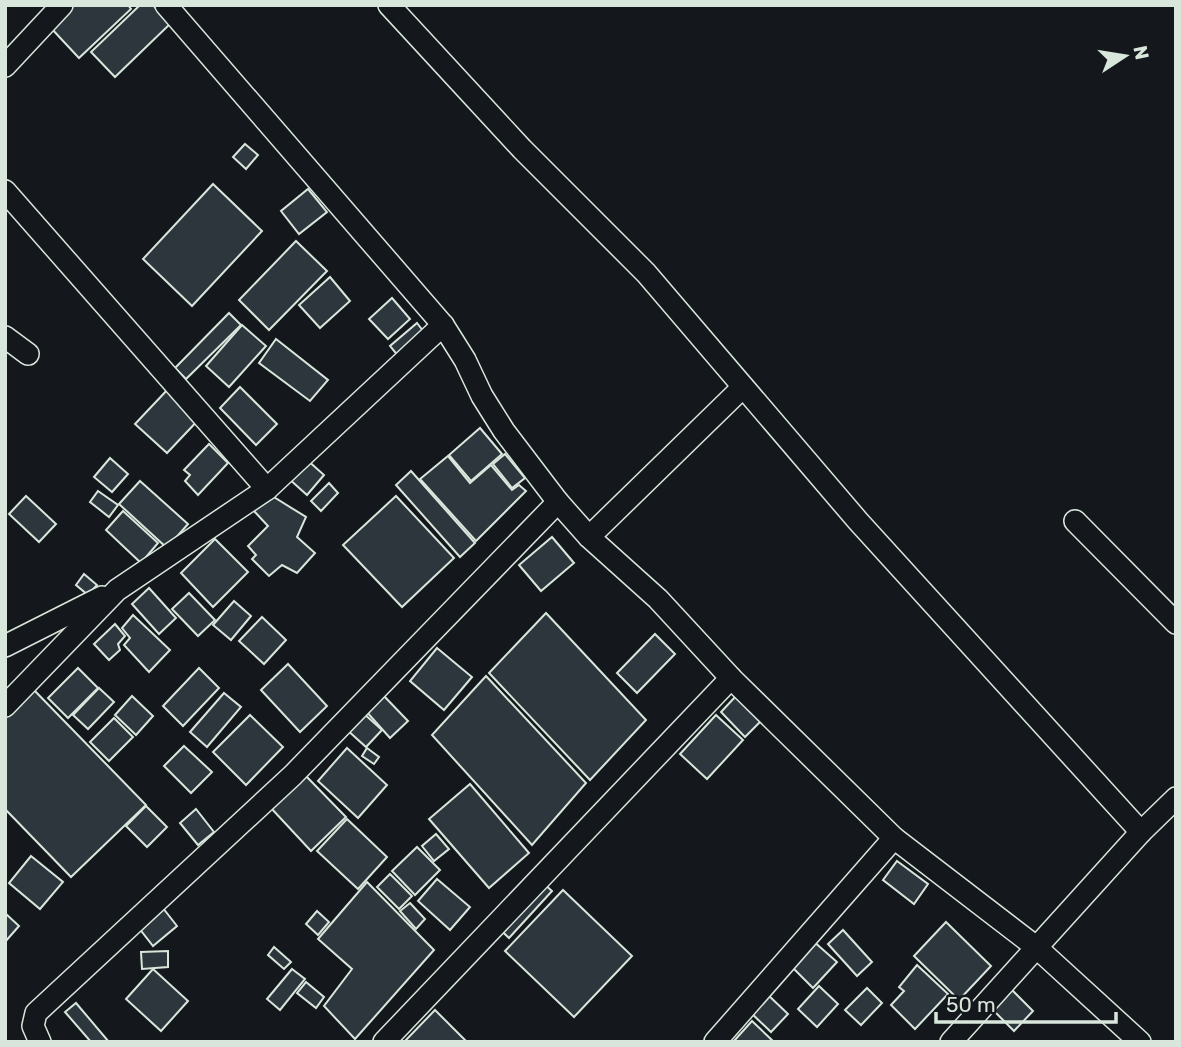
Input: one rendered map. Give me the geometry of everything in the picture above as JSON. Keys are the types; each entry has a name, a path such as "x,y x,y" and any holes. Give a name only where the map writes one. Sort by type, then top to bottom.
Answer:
{"street":[{"path":"5,66 62,5"},
{"path":"166,5 443,325 504,430 558,502 589,537 658,598 731,678 894,838 1036,947 1140,1042"},
{"path":"388,5 522,149 646,273 858,521 1141,832"},
{"path":"5,191 267,489"},
{"path":"5,646 117,590 267,489 443,325"},
{"path":"5,337 28,354"},
{"path":"589,537 743,387"},
{"path":"40,1042 33,1026 36,1013 293,775 558,502"},
{"path":"1075,521 1176,623"},
{"path":"5,706 117,590"},
{"path":"384,1042 731,678"},
{"path":"951,1042 1141,832 1176,798"},
{"path":"715,1042 894,838"}],"building":[{"path":"73,5 128,5 131,9 79,58 50,27"},
{"path":"140,5 153,5 170,24 115,77 91,52"},
{"path":"245,144 258,155 246,169 233,157"},
{"path":"213,184 262,231 192,306 143,259"},
{"path":"308,189 327,212 299,234 281,211"},
{"path":"296,241 327,271 269,330 239,300"},
{"path":"330,277 350,301 320,328 299,305"},
{"path":"392,298 410,319 388,339 369,319"},
{"path":"229,313 241,325 186,379 175,368"},
{"path":"417,323 434,345 407,367 390,346"},
{"path":"242,325 266,346 229,387 206,366"},
{"path":"276,339 328,380 310,401 259,363"},
{"path":"170,387 202,416 167,453 135,424"},
{"path":"240,387 277,424 256,445 220,408"},
{"path":"480,428 502,454 471,481 449,455"},
{"path":"209,444 228,463 198,495 185,481 190,475 184,470"},
{"path":"505,454 525,478 512,488 493,464"},
{"path":"448,456 470,483 491,465 512,490 519,485 526,491 476,541 420,479"},
{"path":"110,458 128,474 112,492 94,477"},
{"path":"305,458 324,475 307,495 288,478"},
{"path":"411,471 475,543 460,557 396,485"},
{"path":"140,481 188,524 167,548 119,504"},
{"path":"329,483 338,493 321,511 311,501"},
{"path":"98,491 118,505 109,517 90,502"},
{"path":"269,494 306,517 297,537 315,553 297,573 282,565 269,576 252,559 256,555 248,546 268,526 253,510"},
{"path":"26,496 56,524 39,542 9,514"},
{"path":"396,496 454,558 402,607 343,545"},
{"path":"123,511 158,543 141,563 106,530"},
{"path":"552,537 574,563 541,591 519,565"},
{"path":"215,539 248,572 213,607 181,573"},
{"path":"84,574 97,585 88,595 76,585"},
{"path":"149,588 176,618 159,634 132,604"},
{"path":"189,593 215,620 198,636 172,609"},
{"path":"234,601 251,616 231,640 213,625"},
{"path":"546,613 646,720 590,780 489,673"},
{"path":"133,615 170,650 149,672 124,645 130,638 122,628"},
{"path":"262,617 286,640 264,664 239,641"},
{"path":"115,624 125,636 118,644 120,650 109,660 94,644"},
{"path":"655,634 675,654 637,693 617,673"},
{"path":"437,648 472,677 444,710 410,681"},
{"path":"288,664 327,706 300,732 261,690"},
{"path":"78,668 98,688 68,718 48,698"},
{"path":"199,668 219,688 183,726 163,706"},
{"path":"486,676 586,783 532,845 432,735"},
{"path":"32,688 146,805 71,877 5,809 5,715"},
{"path":"99,688 114,702 88,729 73,715"},
{"path":"224,693 241,707 207,747 190,732"},
{"path":"382,694 408,721 390,738 365,710"},
{"path":"132,696 153,716 136,735 115,715"},
{"path":"736,696 761,721 745,737 721,712"},
{"path":"362,712 382,730 366,747 346,729"},
{"path":"250,715 283,747 246,785 213,752"},
{"path":"716,715 743,740 707,779 680,754"},
{"path":"114,718 133,737 109,761 90,742"},
{"path":"184,746 212,772 191,793 164,766"},
{"path":"347,748 387,785 358,818 318,781"},
{"path":"367,748 379,757 374,764 362,756"},
{"path":"304,774 346,817 311,851 270,807"},
{"path":"470,784 529,853 489,888 429,819"},
{"path":"146,806 167,827 147,847 126,826"},
{"path":"196,809 214,832 198,845 180,823"},
{"path":"347,819 387,857 358,889 317,851"},
{"path":"436,834 449,849 434,861 422,846"},
{"path":"417,847 440,870 415,895 392,871"},
{"path":"31,856 63,882 40,909 9,883"},
{"path":"897,861 928,884 914,904 883,880"},
{"path":"390,874 412,896 399,909 377,887"},
{"path":"533,874 552,891 509,938 490,920"},
{"path":"437,879 470,907 450,930 418,901"},
{"path":"367,882 434,950 355,1039 324,1006 352,969 318,939"},
{"path":"563,890 632,956 574,1017 505,951"},
{"path":"159,903 177,926 153,946 135,923"},
{"path":"410,903 425,919 416,929 400,911"},
{"path":"317,911 329,922 318,935 306,924"},
{"path":"5,913 19,926 5,942"},
{"path":"946,922 991,966 959,1000 914,956"},
{"path":"843,930 872,962 857,976 828,944"},
{"path":"812,940 837,962 813,988 789,964"},
{"path":"274,947 291,962 284,969 268,955"},
{"path":"168,951 168,967 142,969 141,952"},
{"path":"917,965 948,994 915,1029 891,1005 904,991 899,987"},
{"path":"153,969 188,1001 161,1031 126,999"},
{"path":"292,969 305,979 280,1010 267,999"},
{"path":"306,982 324,997 316,1008 297,993"},
{"path":"819,986 838,1004 817,1027 798,1009"},
{"path":"867,988 882,1003 861,1025 845,1010"},
{"path":"1010,988 1033,1011 1014,1031 991,1008"},
{"path":"766,993 788,1014 771,1032 749,1011"},
{"path":"76,1003 109,1042 91,1042 65,1012"},
{"path":"435,1010 467,1042 404,1042"},
{"path":"752,1021 774,1042 733,1042"}]}
